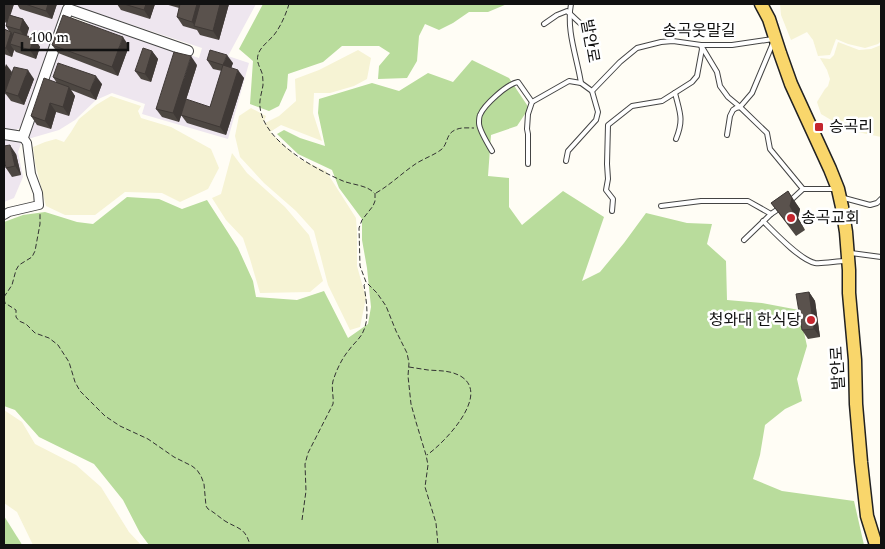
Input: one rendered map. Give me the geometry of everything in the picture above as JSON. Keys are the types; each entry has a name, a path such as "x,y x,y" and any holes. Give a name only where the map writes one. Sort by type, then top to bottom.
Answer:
{"main road":[{"name":"발안로","path":"762,4 791,84 839,193 846,232 861,462 867,516 876,545"}],"street":[{"path":"4,215 9,212 39,206 38,192 31,174 27,143 23,136 69,6 188,51"},
{"path":"4,134 23,136"}],"lane":[{"name":"발안로","path":"571,4 569,14 571,41 581,83"},
{"path":"544,24 567,11 596,38"},
{"path":"727,135 730,116 733,110 740,107 752,93 775,38"},
{"name":"송곡웃말길","path":"592,91 620,62 637,48 673,41 701,45 732,45 775,38"},
{"path":"612,211 613,199 606,190 608,179 608,126 632,106 662,101 692,82 697,76 702,49 701,45"},
{"path":"701,45 717,72 720,86 728,97 767,133 770,150 803,189 839,193 870,205 877,203 881,199"},
{"path":"528,164 527,129 528,114 532,102 568,81 581,83 592,91 598,112 596,120 568,151 566,161"},
{"path":"492,151 479,125 480,115 487,104 515,82 518,82 532,102"},
{"path":"675,92 681,119 676,139"},
{"path":"744,240 771,214 792,200 803,189"},
{"path":"661,206 701,201 748,201 771,214"},
{"path":"763,221 796,252 814,263 848,257 881,256"}],"path":[{"path":"289,4 280,26 258,54 257,60 263,80 260,105 262,115 276,139 310,164 345,182 371,189 375,193 373,206 362,220 359,228 360,266 366,282 386,306 407,353 411,404 428,465 425,487 436,523 438,545"},
{"path":"375,193 391,184 414,165 442,149 452,131 460,128 475,128 479,125"},
{"path":"39,206 40,224 35,251 32,257 19,265 16,270 12,285 4,298 5,303 16,310 16,317 19,321 26,324 34,333 49,338 58,346 69,362 80,391 105,416 120,426 148,439 197,470 204,484 206,506 208,509 226,522 239,528 246,536 250,545"},
{"path":"302,520 308,453 333,404 332,386 334,378 347,352 361,337 365,329 367,312 364,285 366,282"},
{"path":"408,367 449,371 465,379 470,390 469,405 459,422 440,446 426,455"}],"shaded area":[{"path":"4,4 63,4 50,48 22,127 14,131 4,129"},
{"path":"75,4 256,4 228,56 249,63 228,139 142,114 145,104 112,93 96,100 75,120 59,130 28,139 58,53 74,59 89,21 199,58 202,48 78,7"},
{"path":"780,4 881,4 881,41 878,44 865,48 836,39 830,55 818,56 813,40 807,32 791,40 781,15"},
{"path":"838,42 859,50 871,49 881,45 881,137 848,130 821,114 817,102 828,86 830,79 820,58 830,59 834,55"},
{"path":"358,50 371,58 367,79 354,86 330,93 314,93 313,113 322,141 281,125 270,132 298,158 326,171 356,218 357,266 366,298 360,327 350,330 328,285 314,231 240,157 235,136 239,116 251,108 266,116 263,124 279,116 296,101 295,79 319,70"},
{"path":"111,96 141,106 138,111 141,118 171,127 211,149 219,168 208,189 180,202 162,193 125,192 95,215 65,215 46,206 33,147 56,139 64,142 79,119"},
{"path":"4,138 22,141 18,152 23,177 14,198 4,202"},
{"path":"232,153 247,173 285,207 309,235 323,281 310,292 260,293 243,238 226,220 212,198 221,194"},
{"path":"4,410 22,422 35,444 76,465 101,487 129,532 141,545 33,545 17,512 4,503"}],"green space":[{"path":"263,4 507,4 488,12 469,12 439,30 425,24 419,36 417,61 407,78 378,79 379,66 390,53 379,46 342,46 323,62 288,74 287,88 279,106 269,111 250,104 253,61 239,49"},
{"path":"472,60 509,78 529,108 517,126 491,135 488,176 509,178 509,207 522,225 563,191 604,217 582,281 600,272 646,213 687,223 712,224 707,244 726,261 727,300 762,303 799,310 807,346 797,379 802,401 785,409 765,425 760,455 753,479 782,491 854,501 864,545 149,545 140,533 123,500 94,464 39,437 15,410 4,406 4,222 23,215 45,212 77,222 93,224 127,197 159,199 182,209 207,200 238,248 253,281 256,297 297,300 324,291 348,338 368,324 371,307 362,240 362,219 339,188 332,170 298,154 277,134 284,130 300,138 325,146 318,113 319,99 372,83 399,91 428,73 453,82"},
{"path":"4,516 21,543 22,545 4,545"}],"building":[{"path":"25,4 48,4 46,11"},
{"path":"124,4 146,4 144,10"},
{"path":"180,4 197,4 192,22 177,17"},
{"path":"200,4 220,4 213,31 194,26"},
{"path":"9,15 23,19 20,30 6,26"},
{"path":"63,15 123,37 112,67 52,45"},
{"path":"4,29 11,32 6,48 4,48"},
{"path":"14,32 34,38 30,50 10,44"},
{"path":"143,48 152,51 145,74 135,71"},
{"path":"210,50 227,55 223,65 207,60"},
{"path":"174,52 191,56 173,113 156,109"},
{"path":"58,63 96,76 90,91 53,77"},
{"path":"223,65 238,70 220,127 181,115 186,99 210,107"},
{"path":"14,67 28,70 18,96 5,92"},
{"path":"44,78 69,87 63,107 50,103 45,121 31,116"},
{"path":"10,145 15,166 6,168 4,146"},
{"path":"788,191 792,198 790,206 797,219 788,224 771,203"},
{"path":"809,292 814,329 802,330 796,294"}],"place":[{"name":"승곡리","path":"819,127"},
{"name":"송곡교회","path":"791,218"},
{"name":"청와대 한식당","path":"811,320"}]}
